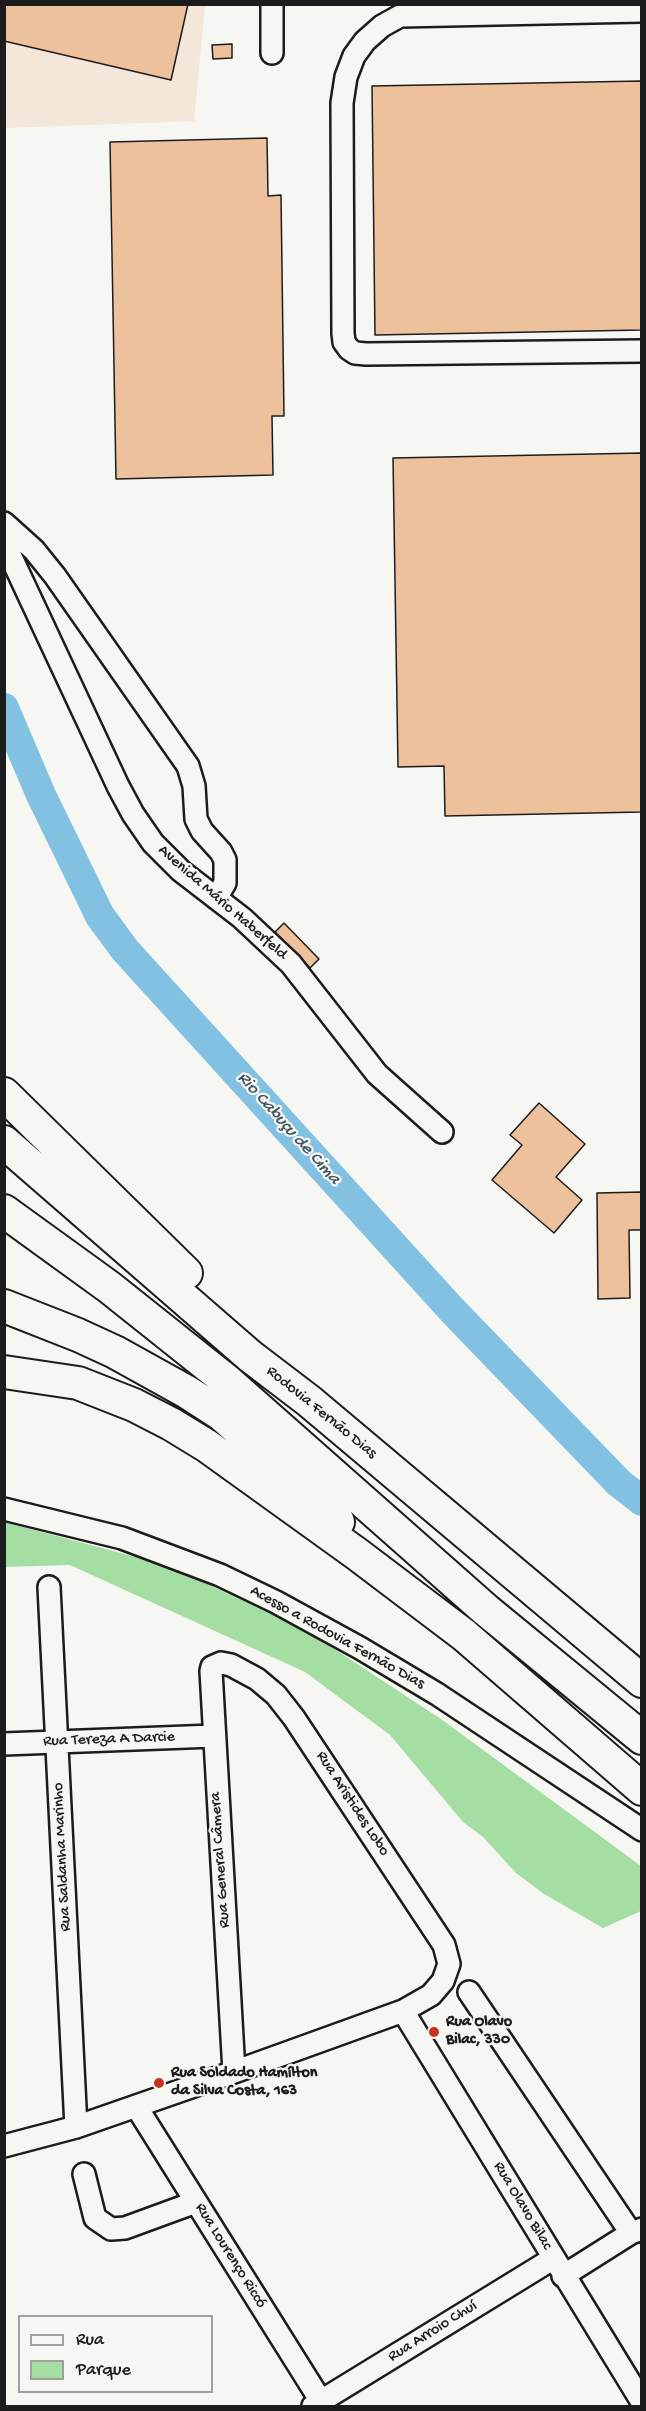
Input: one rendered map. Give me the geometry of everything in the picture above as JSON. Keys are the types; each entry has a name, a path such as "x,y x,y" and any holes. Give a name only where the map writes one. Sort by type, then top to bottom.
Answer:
{"highway":[{"path":"4,1094 257,1343 309,1401"},
{"name":"Rodovia Fernão Dias","path":"4,1142 250,1356 309,1401 642,1681"},
{"path":"4,1210 109,1287 227,1381 486,1610 642,1738"},
{"path":"17,1310 115,1352 221,1414 334,1514 357,1554"},
{"path":"4,1372 78,1383 153,1415 235,1465 464,1635 642,1789"}],"street":[{"path":"272,4 272,53"},
{"path":"642,11 400,16 382,26 365,40 354,56 346,77 342,103 343,333 344,342 349,349 355,353 366,354 642,351"},
{"path":"4,523 34,550 55,576 188,766 194,786 196,819 202,831 221,852 225,860 225,883 216,898"},
{"name":"Avenida Mário Haberfeld","path":"4,542 133,814 153,843 181,871 265,938 291,963 377,1074 442,1132"},
{"name":"Acesso a Rodovia Fernão Dias","path":"4,1509 122,1538 220,1575 276,1602 437,1694 642,1830"},
{"name":"Rua Saldanha Marinho","path":"50,1587 76,2127"},
{"name":"Rua General Câmera","path":"231,1665 221,1663 215,1665 211,1671 234,2072"},
{"name":"Rua Aristides Lobo","path":"231,1665 257,1679 276,1695 294,1718 444,1945 449,1964 443,1981 430,1995 404,2011"},
{"name":"Rua Tereza A Darcie","path":"4,1744 213,1736"},
{"path":"469,1992 636,2231"},
{"path":"4,2146 76,2127 404,2011"},
{"name":"Rua Olavo Bilac","path":"404,2011 642,2402"},
{"name":"Rua Lourenço Riccó","path":"136,2106 320,2405"},
{"path":"84,2174 95,2218 111,2229 125,2228 196,2202"},
{"name":"Rua Arroio Chuí","path":"320,2405 559,2267 636,2231"}],"shaded area":[{"path":"4,5 205,5 194,121 5,128"}],"green space":[{"path":"4,1522 166,1565 304,1629 441,1719 641,1866 641,1911 603,1928 544,1894 516,1873 483,1837 463,1822 390,1735 305,1672 70,1565 5,1567"}],"building":[{"path":"4,4 188,4 171,80 4,41"},
{"path":"232,44 232,58 213,59 212,45"},
{"path":"642,81 642,330 375,335 372,86"},
{"path":"267,138 268,196 281,195 284,416 272,416 273,475 116,479 110,142"},
{"path":"642,453 642,812 445,816 444,766 398,767 393,458"},
{"path":"284,923 319,959 310,968 275,932"},
{"path":"539,1103 585,1144 556,1177 582,1200 554,1233 492,1180 522,1145 510,1135"},
{"path":"642,1192 642,1230 629,1230 630,1298 598,1299 597,1193"}],"waterway":[{"name":"Rio Cabuçu de Cima","path":"4,708 41,795 100,916 125,950 452,1310 619,1483 642,1501"}],"place":[{"name":"Rua Olavo Bilac, 330","path":"434,2032"},
{"name":"Rua Soldado Hamílton da Silva Costa, 163","path":"159,2083"}]}
